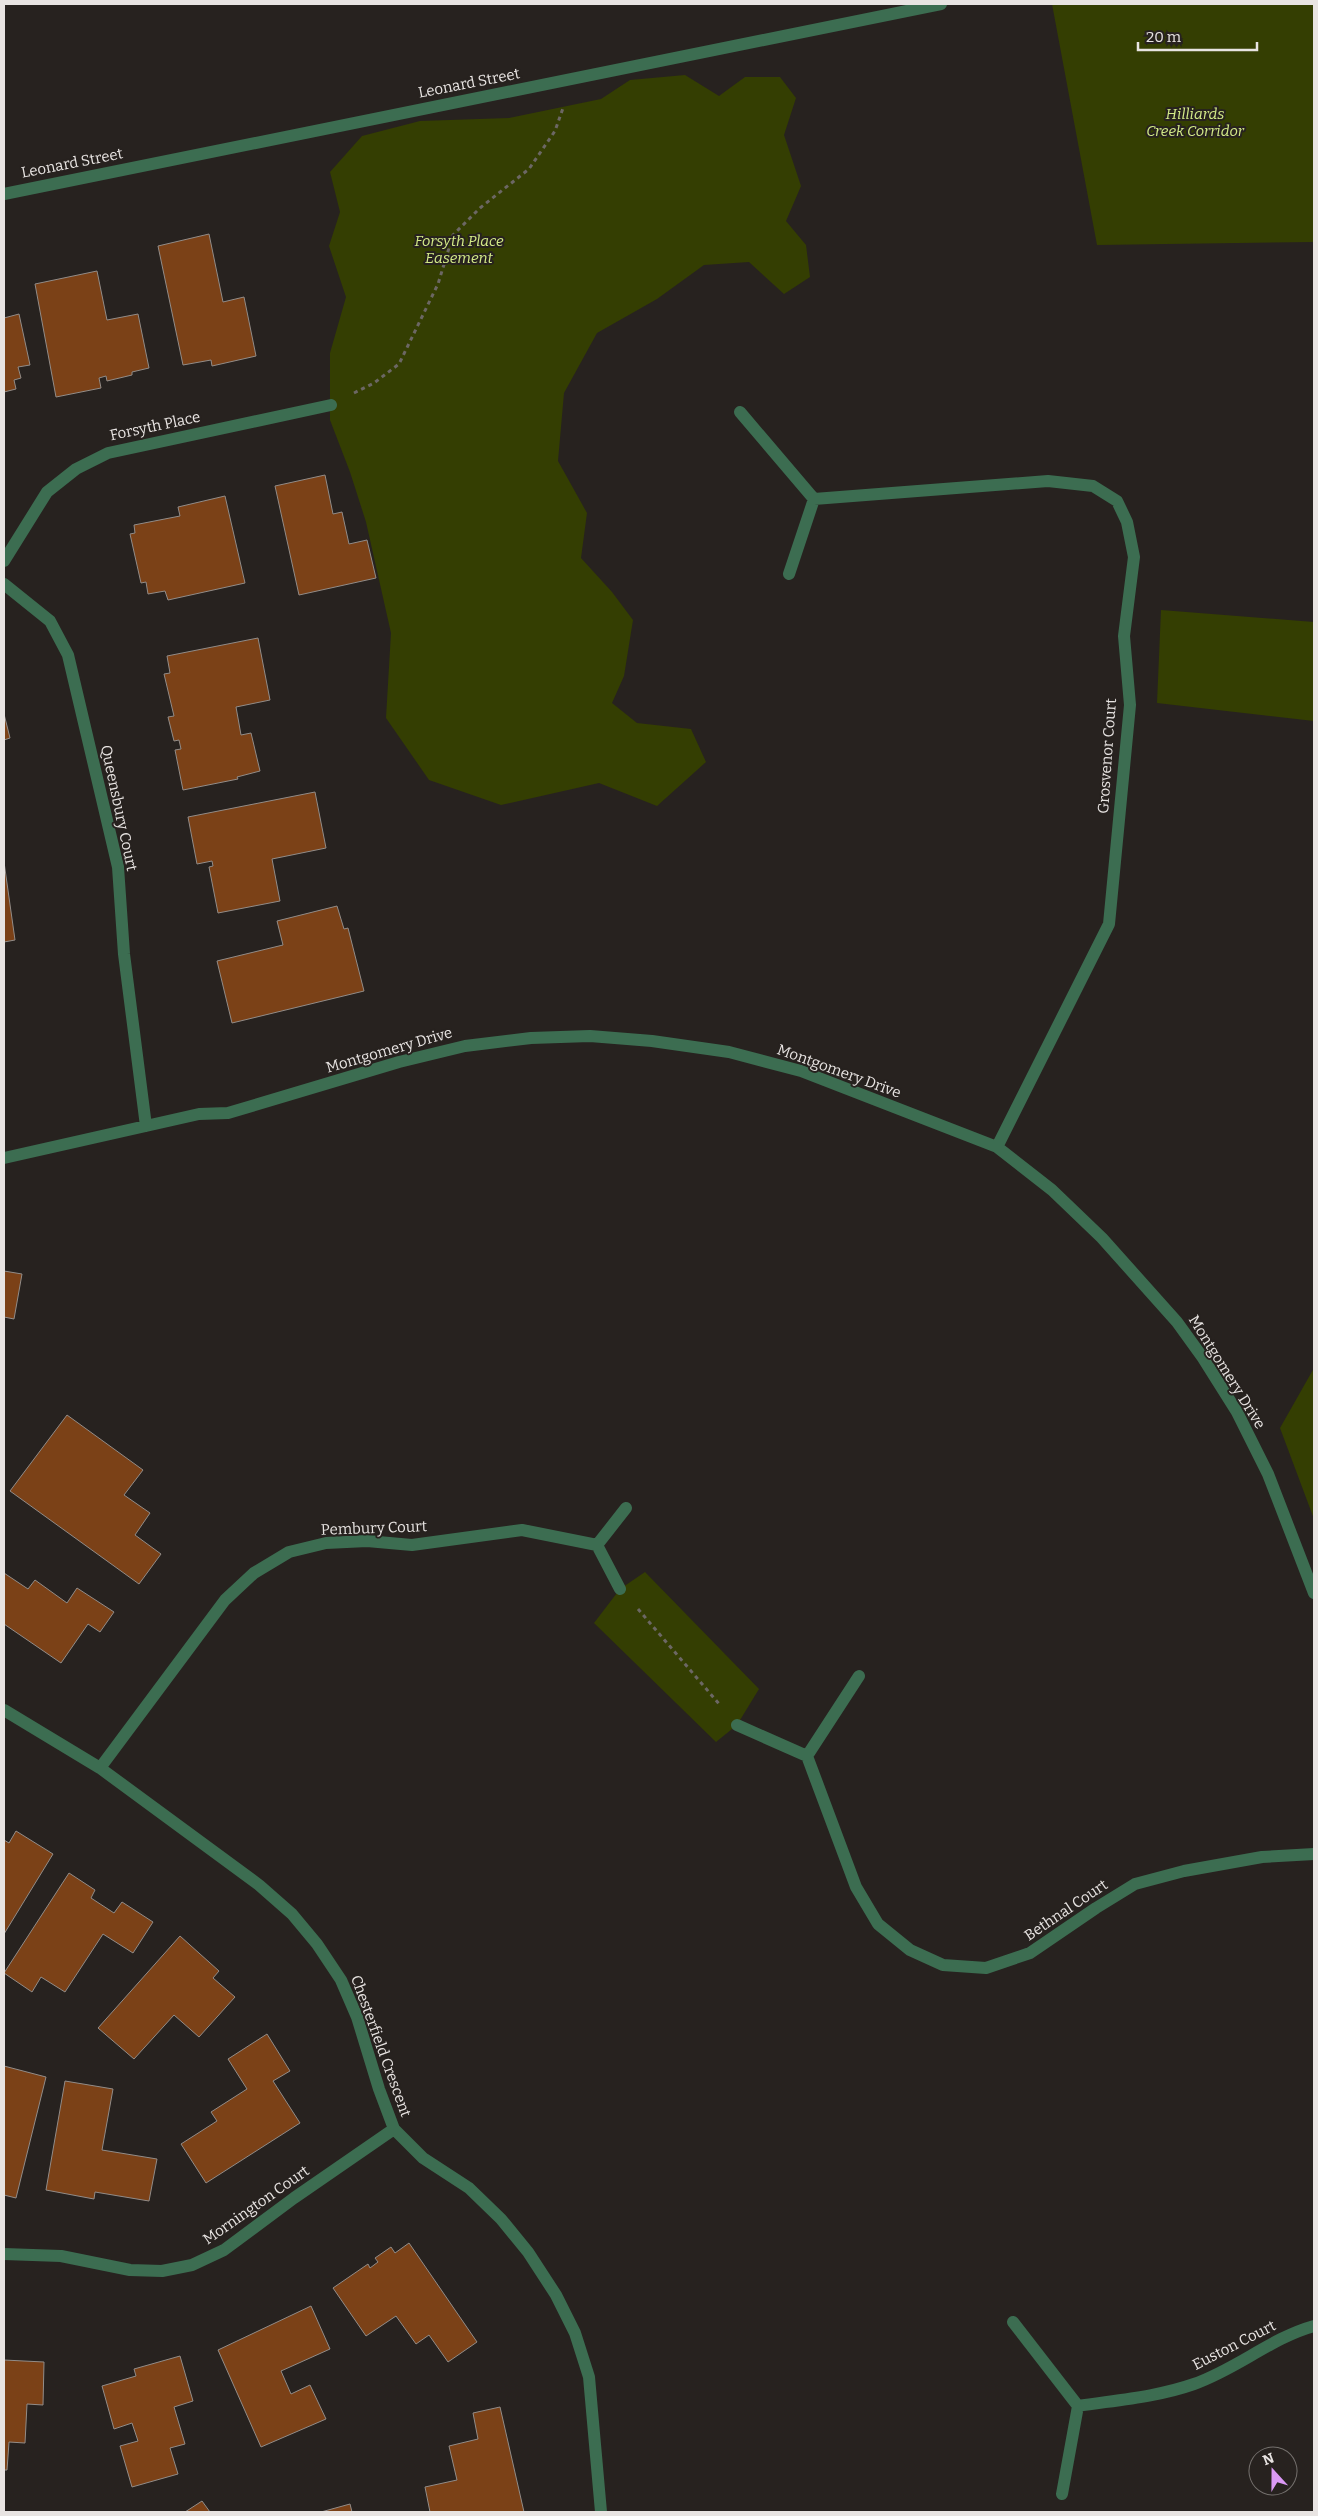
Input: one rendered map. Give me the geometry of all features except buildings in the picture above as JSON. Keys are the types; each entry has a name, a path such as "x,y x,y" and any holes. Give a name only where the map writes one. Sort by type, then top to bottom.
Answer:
{"street":[{"name":"Leonard Street","path":"4,194 941,4"},
{"name":"Forsyth Place","path":"4,561 47,492 76,469 108,452 331,406"},
{"path":"740,412 814,499 790,574"},
{"name":"Grosvenor Court","path":"814,499 1048,481 1093,486 1117,501 1127,522 1134,557 1124,636 1130,705 1109,924 997,1147"},
{"name":"Queensbury Court","path":"4,584 50,621 68,655 118,867 124,954 146,1126"},
{"name":"Montgomery Drive","path":"4,1158 199,1114 228,1113 399,1062 465,1046 531,1038 590,1036 652,1041 729,1052 792,1069 997,1147 1052,1190 1102,1238 1177,1322 1203,1358 1237,1412 1268,1474 1314,1593"},
{"path":"620,1588 597,1545 626,1508"},
{"name":"Pembury Court","path":"100,1768 225,1600 254,1572 289,1552 326,1543 368,1541 412,1545 522,1530 597,1545"},
{"path":"737,1725 807,1756 859,1676"},
{"name":"Chesterfield Crescent","path":"4,1710 100,1768 259,1885 292,1914 341,1980 357,2018 379,2089 394,2129 423,2158 469,2188 502,2219 528,2252 556,2295 574,2333 589,2377 601,2512"},
{"name":"Bethnal Court","path":"807,1756 856,1887 878,1924 910,1950 943,1965 986,1968 1030,1954 1096,1908 1135,1884 1184,1870 1243,1860 1314,1854"},
{"name":"Mornington Court","path":"4,2254 61,2256 130,2270 162,2271 192,2265 224,2250 294,2198 394,2129"},
{"path":"1013,2322 1078,2406 1062,2494"},
{"name":"Euston Court","path":"1078,2406 1151,2396 1195,2384 1270,2344 1314,2326"}],"path":[{"path":"331,406 374,383 399,364 438,284 453,235 480,208 529,169 555,131 573,79"},
{"path":"620,1588 737,1725"}],"green space":[{"name":"Hilliards Creek Corridor","path":"1052,4 1314,4 1314,242 1097,245"},
{"name":"Forsyth Place Easement","path":"685,75 719,96 745,77 780,77 796,98 784,135 801,186 786,221 806,245 810,277 784,294 749,262 704,265 657,299 597,333 564,393 558,461 587,513 581,558 612,592 633,620 624,676 612,703 637,723 691,729 706,762 657,806 599,783 501,805 429,780 386,718 391,633 366,522 350,472 330,420 330,353 346,297 329,246 340,212 330,172 362,136 420,121 509,118 601,99 630,80"},
{"path":"1161,610 1314,622 1314,721 1157,703"},
{"path":"1314,1368 1314,1519 1280,1428"},
{"path":"645,1572 759,1689 737,1725 716,1742 594,1623 620,1589"}]}
